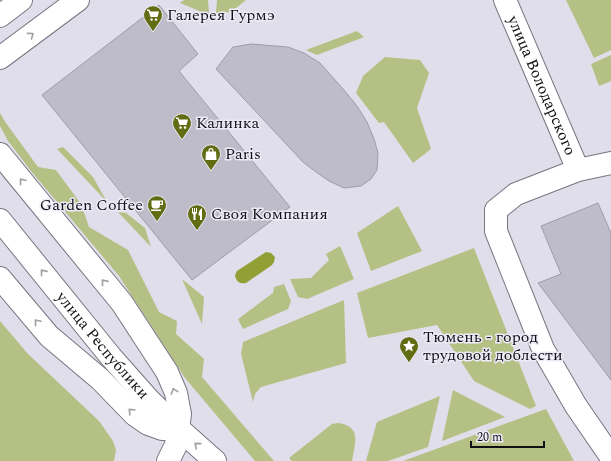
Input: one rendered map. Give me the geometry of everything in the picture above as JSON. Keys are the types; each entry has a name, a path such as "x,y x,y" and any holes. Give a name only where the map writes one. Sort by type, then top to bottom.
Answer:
{"main road":[{"path":"0,16 21,0"},
{"path":"0,58 78,0"},
{"name":"улица Володарского","path":"505,0 578,170"},
{"path":"0,154 122,303 166,372 176,393 180,414 176,445 168,461"},
{"path":"611,163 578,170 516,194 496,210 496,232 543,349 576,406 611,457"},
{"name":"улица Республики","path":"0,220 111,357 150,401 215,461"},
{"path":"0,278 49,336 100,379 135,416 148,424 162,429 179,429"}],"shaded area":[{"path":"184,0 208,0 209,15 180,3"},
{"path":"217,0 246,0 231,12 216,13"},
{"path":"566,0 611,0 611,50 594,58"},
{"path":"357,31 364,37 317,55 306,50"},
{"path":"611,55 611,81 599,86 591,64"},
{"path":"385,57 420,60 429,73 417,108 431,149 413,163 384,122 379,123 356,93 363,76"},
{"path":"0,113 38,167 56,170 81,204 89,227 128,250 159,312 177,321 176,334 204,359 202,377 274,461 255,461 185,378 119,276 31,171 8,141 0,126"},
{"path":"63,147 93,177 107,202 57,149"},
{"path":"398,206 422,251 371,271 357,233"},
{"path":"118,212 126,213 145,228 151,247"},
{"path":"340,246 354,279 307,299 298,297 290,279 311,278 329,260 326,254"},
{"path":"474,248 536,406 530,409 474,381 437,325 368,338 357,293"},
{"path":"266,252 271,253 275,257 272,265 246,283 240,283 237,281 235,275 237,271"},
{"path":"182,279 204,297 202,324"},
{"path":"284,284 291,301 288,309 243,329 238,319 273,293 274,287"},
{"path":"344,300 346,363 261,387 255,394 253,402 241,354 243,342"},
{"path":"0,321 28,354 99,421 113,441 116,450 114,461 0,461"},
{"path":"453,390 505,417 442,441"},
{"path":"440,396 428,447 388,461 366,461 377,422"},
{"path":"546,409 574,461 403,461"},
{"path":"338,423 346,425 354,432 355,442 352,461 292,461 289,458 332,424"}],"building":[{"path":"159,5 198,54 179,71 290,207 192,280 42,95"},
{"path":"251,44 288,47 304,53 320,63 344,90 357,106 367,122 374,139 378,153 377,170 371,179 361,186 344,188 329,181 316,172 303,162 216,69 233,47"},
{"path":"598,203 611,233 611,380 538,283 561,274 541,226"}],"place":[{"name":"Галерея Гурмэ","path":"153,32"},
{"name":"Калинка","path":"182,140"},
{"name":"Paris","path":"211,171"},
{"name":"Garden Coffee","path":"157,222"},
{"name":"Своя Компания","path":"197,231"},
{"name":"Тюмень - город трудовой доблести","path":"409,363"}]}
